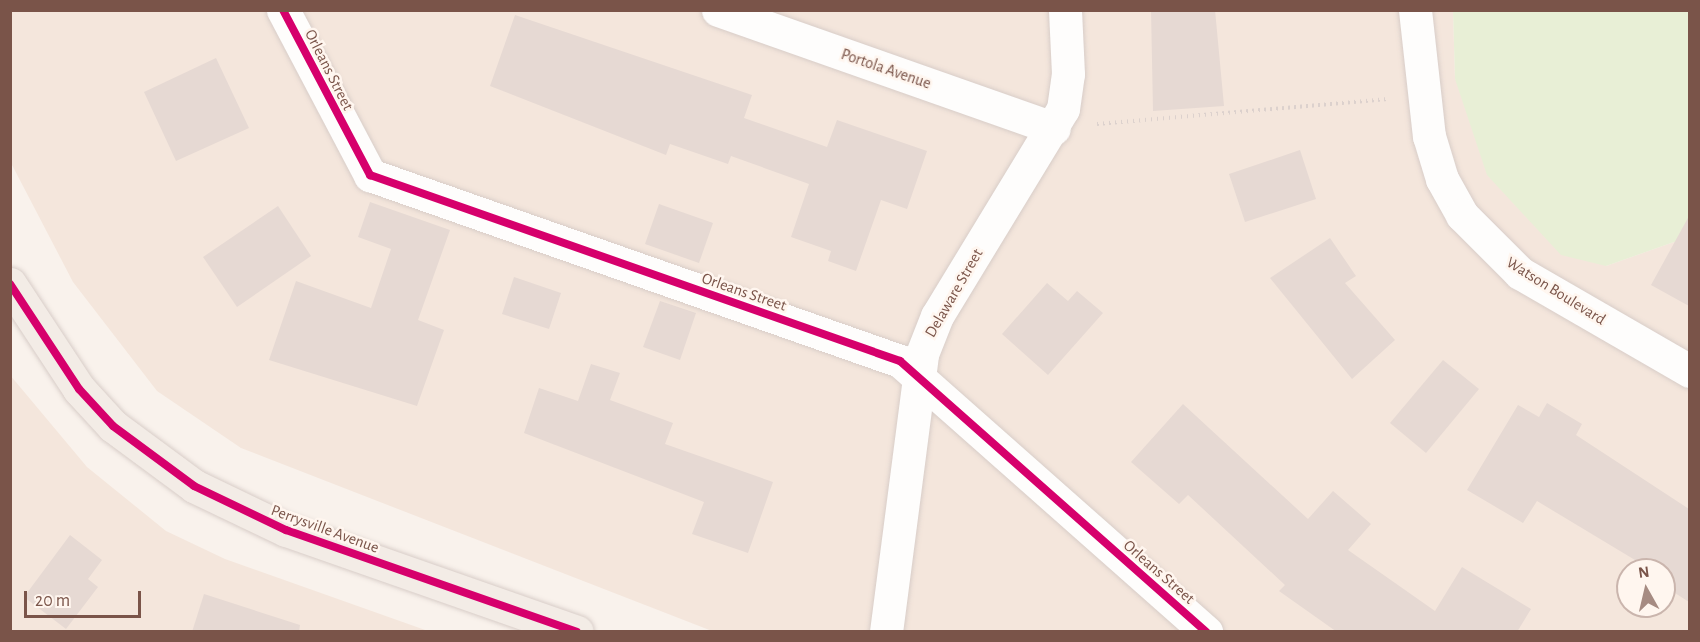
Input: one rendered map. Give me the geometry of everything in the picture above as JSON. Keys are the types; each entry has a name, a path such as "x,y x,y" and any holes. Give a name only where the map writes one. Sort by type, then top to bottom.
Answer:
{"main road":[{"name":"Perrysville Avenue","path":"10,284 79,389 113,426 194,486 286,530 577,632"}],"street":[{"name":"Orleans Street","path":"283,10 366,171 376,179 900,361 1206,632"},
{"name":"Portola Avenue","path":"718,10 1054,128"},
{"name":"Delaware Street","path":"886,632 918,377 937,316 1054,128 1067,91 1065,10"},
{"name":"Watson Boulevard","path":"1415,10 1422,96 1442,179 1486,245 1520,273 1689,371"}],"path":[{"path":"1054,128 1422,96"}],"shaded area":[{"path":"10,11 1453,11 1455,79 1606,266 1674,242 1689,244 1689,631 712,631 241,448 157,391 73,282 11,163"},
{"path":"10,375 87,467 166,531 225,559 428,631 11,631"}],"green space":[{"path":"1453,11 1689,11 1689,244 1674,242 1606,266 1561,255 1487,175 1455,79"}],"building":[{"path":"1151,10 1215,10 1224,106 1153,111"},
{"path":"515,15 752,95 744,118 827,147 837,120 927,151 907,209 881,200 856,271 828,261 831,251 791,237 809,184 731,156 728,164 670,144 666,155 490,86"},
{"path":"216,58 249,128 176,161 144,92"},
{"path":"1300,150 1316,199 1245,222 1229,174"},
{"path":"370,202 450,230 418,320 444,330 417,406 269,360 296,281 371,308 391,249 358,237"},
{"path":"659,204 713,223 699,263 645,244"},
{"path":"278,206 311,256 237,307 203,257"},
{"path":"1689,216 1689,306 1651,285"},
{"path":"1330,238 1356,276 1345,283 1395,340 1352,379 1270,278"},
{"path":"514,277 561,293 549,329 502,314"},
{"path":"1047,283 1068,301 1077,291 1103,313 1048,375 1002,334"},
{"path":"660,301 696,313 680,360 643,347"},
{"path":"1443,360 1479,389 1426,453 1390,423"},
{"path":"591,364 620,373 610,400 673,423 665,444 773,482 748,553 692,534 704,502 524,433 539,388 578,401"},
{"path":"1547,403 1582,424 1576,435 1689,509 1689,602 1676,594 1676,558 1632,558 1537,501 1523,523 1467,490 1518,405 1539,417"},
{"path":"1183,404 1308,519 1333,491 1371,524 1348,550 1435,611 1462,567 1531,609 1517,632 1337,632 1279,591 1285,585 1188,495 1179,504 1131,462"},
{"path":"70,535 102,560 88,579 98,587 66,629 24,597"},
{"path":"204,594 300,625 299,632 192,632"}],"cycle path":[{"path":"283,10 370,175 900,361 1206,632"},
{"path":"10,284 79,389 113,426 194,486 286,530 577,632"}]}
